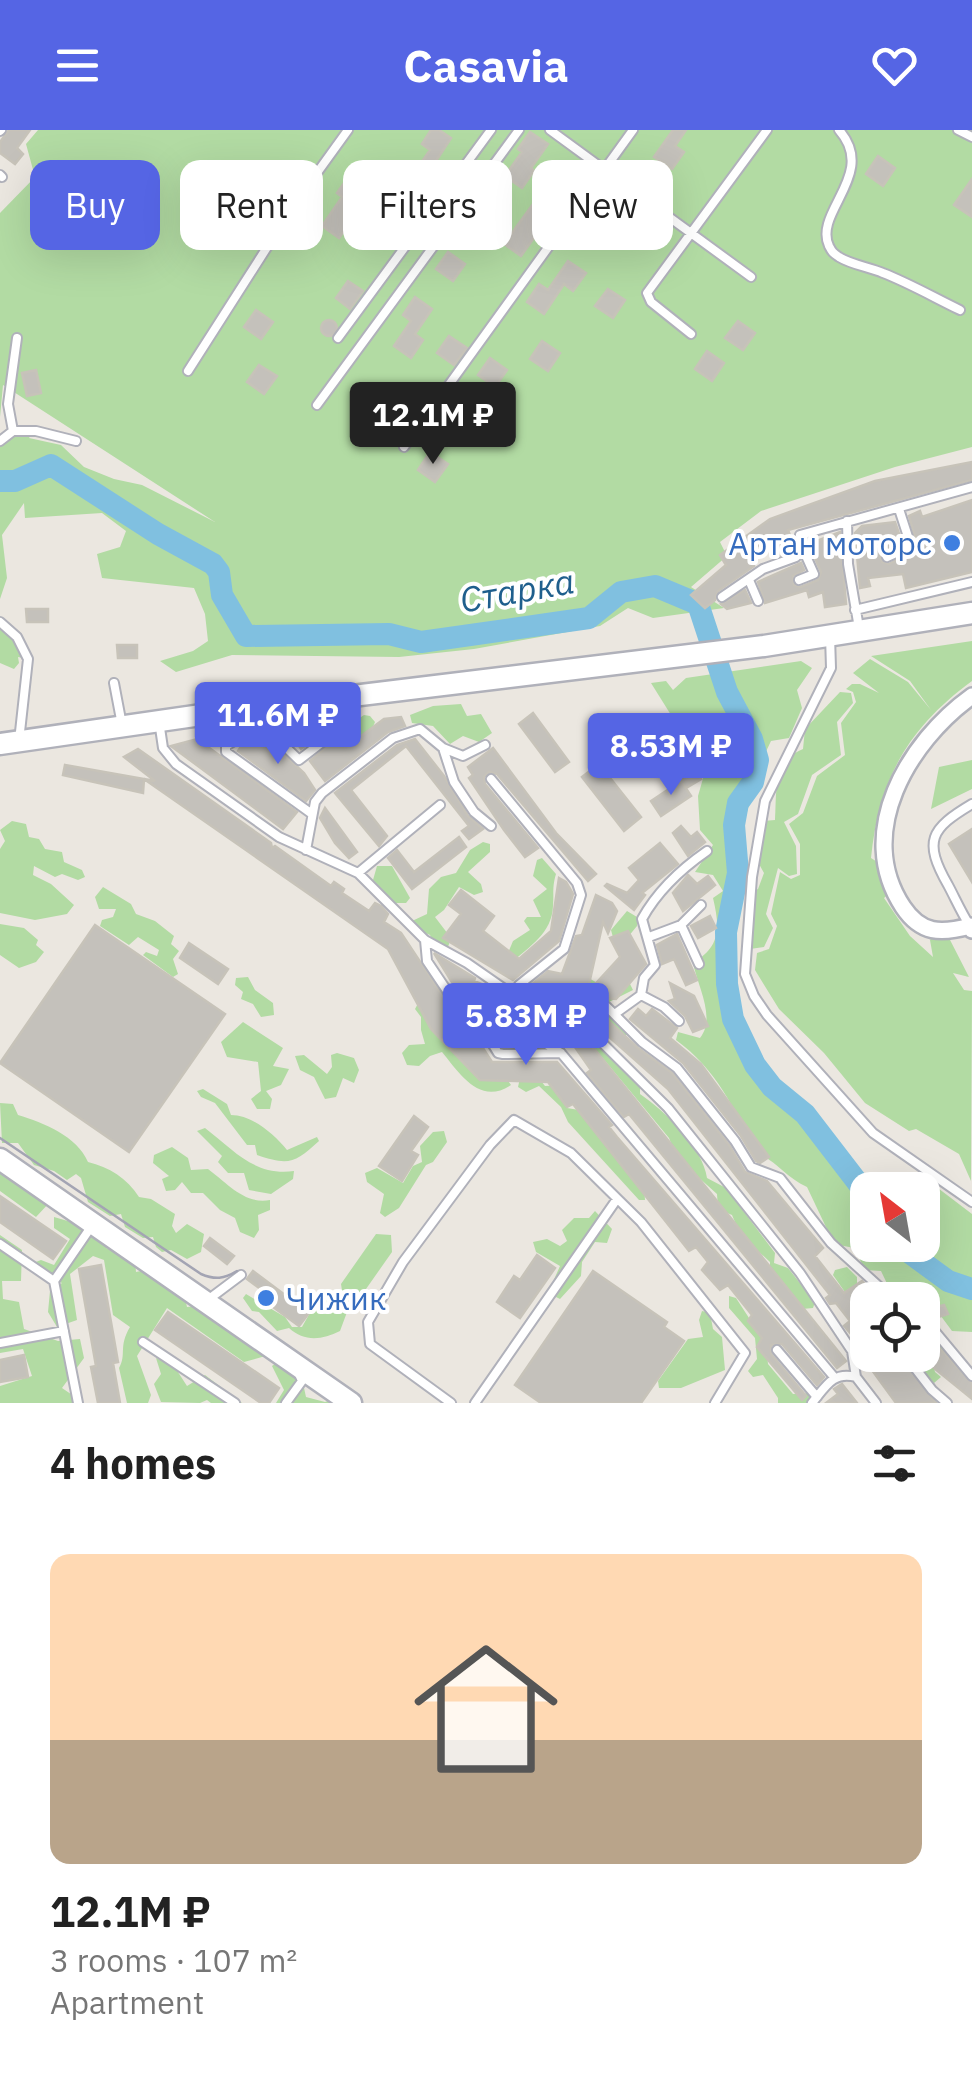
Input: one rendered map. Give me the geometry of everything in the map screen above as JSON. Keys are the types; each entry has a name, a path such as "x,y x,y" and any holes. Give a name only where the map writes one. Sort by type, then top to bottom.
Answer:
{"main road":[{"path":"10,742 159,720 764,646 972,613"},
{"path":"0,1159 351,1403"}],"street":[{"path":"971,927 942,934 928,930 907,912 890,885 884,866 892,798 919,748 954,709 972,696"}],"lane":[{"path":"188,370 296,202 348,130"},
{"path":"338,338 490,130"},
{"path":"316,406 519,130"},
{"path":"550,130 592,160"},
{"path":"611,160 633,130"},
{"path":"691,334 651,302 647,294 767,130"},
{"path":"839,130 852,156 850,172 827,228 826,241 832,252 960,310"},
{"path":"958,130 972,137"},
{"path":"673,218 751,278"},
{"path":"404,447 546,250"},
{"path":"13,430 8,404 16,338"},
{"path":"0,441 13,430 76,441"},
{"path":"800,580 814,574 800,535 972,486"},
{"path":"886,557 911,546 899,509"},
{"path":"848,521 848,564 860,632"},
{"path":"722,597 763,569 796,556 802,547"},
{"path":"749,580 758,600"},
{"path":"856,610 972,582"},
{"path":"0,622 17,637 28,660 10,742"},
{"path":"830,636 831,668 765,801 752,877 745,974 767,1015 872,1133 972,1202"},
{"path":"114,683 122,725"},
{"path":"159,720 163,748 176,764 278,837 358,872 424,940 513,995 607,1007 616,1014 642,1042 677,1068 751,1167 780,1178 831,1243 874,1282"},
{"path":"306,850 312,814 322,793 393,738 420,729 443,748 463,756 485,746"},
{"path":"312,814 226,752 226,746 239,738 269,731 299,760 325,740"},
{"path":"443,748 454,782 474,812 491,826"},
{"path":"491,779 577,884 581,894 564,949 513,995"},
{"path":"971,927 937,866 932,847 936,831 944,822 972,804"},
{"path":"358,872 440,805"},
{"path":"616,1014 640,995 644,978 655,964 642,918 651,902 684,867 707,851"},
{"path":"649,938 681,926 700,905"},
{"path":"681,926 699,964"},
{"path":"424,940 427,961 464,1016"},
{"path":"640,995 664,1007 679,1021"},
{"path":"560,1002 668,1108 788,1258 852,1351 856,1377 876,1403"},
{"path":"561,1053 502,1054 490,1040 507,1032 524,1031 561,1053 834,1376"},
{"path":"451,1403 370,1344 368,1322 403,1262 490,1145 514,1120 571,1153 641,1222 745,1353 715,1403"},
{"path":"475,1403 617,1199"},
{"path":"54,1281 93,1223"},
{"path":"0,1244 54,1281 78,1403"},
{"path":"206,1302 241,1274"},
{"path":"0,1343 64,1332"},
{"path":"940,1337 972,1376"},
{"path":"143,1342 235,1403"},
{"path":"777,1350 814,1400 834,1376 856,1377"},
{"path":"286,1403 302,1381 296,1365"},
{"path":"919,1372 947,1403"}],"green space":[{"path":"38,130 972,130 972,447 895,467 761,511 720,542 727,556 691,587 724,608 653,618 628,608 600,626 474,649 399,657 232,655 176,672 160,661 193,651 208,641 205,614 194,588 102,578 97,554 120,547 126,531 102,513 25,518 24,503 2,535 7,578 0,599 0,442 13,435 33,432 29,438 61,445 84,467 142,485 215,522 3,385 0,417 0,213 30,182 30,250 160,250 160,160 30,160 26,144"},
{"path":"0,624 16,638 23,658 18,657 14,669 0,663"},
{"path":"972,641 972,681 930,717 900,758 881,804 871,858 882,865 891,892 884,898 910,936 933,957 930,940 937,930 948,936 969,977 953,973 964,990 972,991 971,1181 959,1154 916,1129 909,1131 865,1103 824,1053 779,1009 755,970 757,953 769,949 777,926 771,914 780,872 791,879 800,875 800,844 789,824 803,813 817,776 845,755 841,723 856,702 853,692 846,689 860,684 879,693 853,673 870,659 908,682 931,710 910,681 871,656"},
{"path":"801,661 812,668 797,690 802,708 789,738 771,741 762,760 743,826 727,906 736,1004 768,1077 826,1125 859,1172 850,1172 850,1247 834,1244 807,1187 755,1152 713,1077 676,1040 678,1032 700,1038 704,1030 706,1012 693,963 713,943 717,918 713,898 723,891 713,875 695,872 713,845 700,830 698,796 704,775 651,683 666,681 673,690 686,678"},
{"path":"840,692 851,693 853,703 837,722 841,755 812,775 798,814 784,822 796,846 797,874 789,876 778,868 766,914 773,928 764,947 750,949 743,935 754,929 745,912 748,894 758,889 764,873 754,855 763,821 775,820 781,770 803,749 805,729"},
{"path":"461,704 467,716 481,714 492,733 479,742 463,736 450,744 433,726 412,723 410,715 433,706"},
{"path":"364,715 375,722 369,736 347,739 341,732 343,720 355,721"},
{"path":"972,760 972,789 931,809 939,767"},
{"path":"12,821 26,824 29,837 39,839 45,849 62,852 64,862 82,870 85,877 78,880 62,874 55,877 34,866 33,875 51,884 74,905 67,914 35,920 0,913 0,849 5,841 0,830"},
{"path":"483,842 490,844 490,852 468,872 481,884 483,892 474,895 459,887 435,917 451,938 448,947 437,949 430,935 412,921 427,914 429,889 441,877 456,873 470,850"},
{"path":"542,858 556,874 552,916 539,938 511,963 505,960 513,941 530,930 524,921 527,917 541,917 533,900 547,889 533,876 537,860"},
{"path":"377,866 392,866 410,898 406,903 395,903 373,880"},
{"path":"103,887 131,904 136,914 155,921 174,936 171,944 179,951 173,959 178,974 173,977 143,955 146,952 157,956 159,950 138,937 129,945 100,926 102,920 113,917 116,909 99,909 95,897"},
{"path":"627,911 637,917 637,926 623,943 614,941 611,930"},
{"path":"0,924 24,928 38,940 36,945 44,952 36,962 19,968 0,955"},
{"path":"248,977 255,990 273,1003 274,1015 261,1017 253,1004 241,999 243,992 235,985 236,978"},
{"path":"587,977 606,988 627,978 633,990 607,1003 603,1011 616,1017 628,1034 621,1037 614,1027 590,1016 580,1024 574,1018 579,1001 555,996 557,985"},
{"path":"421,998 511,1085 500,1091 480,1090 442,1052 419,1066 407,1065 402,1053 409,1045 425,1044 421,1017 415,1009"},
{"path":"243,1022 283,1048 273,1066 289,1069 281,1085 266,1091 272,1099 270,1109 257,1109 251,1099 261,1091 258,1062 227,1057 221,1042"},
{"path":"595,1038 640,1084 640,1094 681,1131 698,1155 707,1178 726,1188 775,1253 774,1263 788,1268 815,1302 813,1308 802,1309 770,1271 770,1262 740,1234 732,1215 718,1209 717,1194 677,1158 669,1138 587,1039"},
{"path":"304,1055 327,1074 332,1067 331,1055 354,1058 359,1070 354,1083 343,1078 336,1097 325,1099 314,1077 300,1070 295,1056"},
{"path":"534,1072 545,1086 566,1085 567,1108 585,1111 644,1186 645,1200 639,1200 539,1086 526,1092 518,1087 520,1078"},
{"path":"203,1089 227,1104 231,1115 262,1126 287,1150 317,1137 319,1141 291,1160 277,1161 257,1155 255,1145 247,1145 215,1103 201,1097 197,1091"},
{"path":"0,1103 13,1104 18,1115 59,1132 76,1145 88,1162 117,1174 139,1197 151,1199 175,1214 172,1226 176,1233 187,1224 204,1234 201,1252 187,1259 171,1250 162,1252 153,1237 143,1238 125,1227 121,1214 110,1216 88,1202 81,1178 76,1174 67,1180 34,1165 18,1143 2,1143"},
{"path":"205,1128 256,1166 294,1171 293,1179 271,1194 249,1190 244,1173 228,1173 218,1162 222,1156 197,1131"},
{"path":"444,1131 447,1142 433,1162 426,1165 399,1208 385,1217 380,1213 384,1194 367,1182 365,1173 377,1168 403,1183 413,1166 422,1162 420,1146 433,1132"},
{"path":"172,1147 188,1158 191,1170 208,1169 244,1196 270,1200 270,1210 258,1215 259,1230 254,1238 240,1232 235,1218 203,1193 191,1193 182,1182 175,1190 166,1191 162,1179 169,1176 153,1163 154,1155"},
{"path":"0,1157 50,1202 36,1217 0,1191"},
{"path":"940,1190 972,1214 972,1332 952,1331 940,1315 940,1282 886,1282 881,1271 865,1270 861,1262 940,1262"},
{"path":"595,1211 612,1229 607,1243 595,1242 582,1262 581,1276 560,1299 548,1293 560,1266 536,1252 533,1242 547,1239 560,1246 567,1241 562,1230 574,1218 589,1218"},
{"path":"54,1217 102,1231 107,1249 125,1245 134,1249 136,1272 160,1267 181,1280 187,1307 207,1305 269,1355 244,1362 167,1308 137,1356 151,1395 148,1403 127,1403 119,1368 130,1327 113,1315 104,1260 93,1256 70,1274 77,1320 57,1327 48,1312 50,1291 62,1283 34,1271 33,1263 41,1260 54,1265 70,1239 54,1228"},
{"path":"376,1234 391,1235 392,1252 366,1289 353,1296 340,1331 313,1338 289,1328 277,1331 259,1312 252,1311 243,1298 246,1294 285,1317 292,1327 302,1327 316,1302 343,1297 341,1284"},
{"path":"0,1235 22,1250 21,1281 2,1281 3,1299 19,1302 24,1329 58,1341 80,1339 84,1358 62,1388 84,1403 0,1403 0,1386 32,1376 23,1349 0,1353"},
{"path":"847,1267 857,1277 857,1282 850,1282 850,1294 833,1275 835,1270"},
{"path":"729,1296 736,1298 766,1344 768,1364 793,1394 812,1393 813,1403 778,1403 763,1375 753,1377 748,1371 757,1359 755,1338 729,1308"},
{"path":"702,1311 710,1313 713,1329 722,1337 725,1370 681,1388 659,1388 658,1381 688,1339 703,1337 699,1320"},
{"path":"940,1344 956,1365 957,1373 940,1361"},
{"path":"156,1358 174,1366 187,1386 205,1375 242,1403 161,1402 154,1384 161,1374"},
{"path":"280,1360 301,1374 306,1397 325,1402 336,1398 344,1403 276,1403 284,1390 272,1366"},
{"path":"924,1372 935,1372 941,1377 934,1383"}],"building":[{"path":"9,130 30,130 17,148 23,154 15,164 0,153 0,142"},
{"path":"431,130 451,138 437,160 423,160 430,150 422,144"},
{"path":"673,130 686,130 675,146 684,152 673,168 673,160 654,157"},
{"path":"530,132 548,144 537,160 532,160 532,174 522,188 512,181 512,166 522,152 518,149"},
{"path":"878,156 895,168 883,186 866,174"},
{"path":"972,179 972,217 954,205"},
{"path":"343,184 343,232 339,238 323,227 342,197 337,193"},
{"path":"532,206 532,241 521,256 512,250 512,233"},
{"path":"448,252 465,264 453,281 436,269"},
{"path":"568,261 586,273 573,291 564,284 544,314 527,302 539,284 548,290"},
{"path":"348,281 363,291 350,309 336,298"},
{"path":"608,289 625,300 613,318 595,306"},
{"path":"415,297 432,309 415,334 423,340 411,358 394,346 411,321 403,315"},
{"path":"256,310 273,322 261,339 244,327"},
{"path":"329,320 337,328 329,336 321,328"},
{"path":"738,321 755,333 743,350 725,338"},
{"path":"449,336 467,348 454,365 437,353"},
{"path":"542,341 560,353 548,371 530,359"},
{"path":"707,351 724,363 712,381 695,369"},
{"path":"490,358 507,370 495,387 478,375"},
{"path":"259,365 277,376 264,394 247,382"},
{"path":"36,370 41,393 27,396 22,373"},
{"path":"430,452 448,464 435,482 418,470"},
{"path":"972,462 972,480 788,530 794,546 776,556 769,540 744,553 754,566 718,591 715,600 705,608 691,595 726,565 720,555 770,519 875,481"},
{"path":"972,500 972,572 906,588 903,574 868,578 870,586 860,588 855,533 862,526 895,522 902,542 880,555 882,562 889,564 918,548 909,516 920,511 922,517"},
{"path":"840,532 846,604 825,607 823,592 809,597 807,590 765,603 758,582 801,563 804,570 793,576 794,585 801,587 818,580 821,572 809,544"},
{"path":"745,590 751,603 727,609 721,604"},
{"path":"26,609 48,609 48,622 27,622"},
{"path":"117,645 137,645 137,658 118,658"},
{"path":"533,713 569,762 555,772 519,724"},
{"path":"401,717 405,726 388,732 325,781 310,761 340,736 349,745 384,719"},
{"path":"313,722 321,734 301,749 292,735"},
{"path":"197,739 297,812 283,829 171,746"},
{"path":"267,739 304,773 315,790 306,801 238,751 242,745"},
{"path":"415,739 468,816 483,829 469,839 462,831 469,826 406,746 351,790 387,836 379,846 335,793 397,745"},
{"path":"493,748 556,833 596,874 588,881 497,774 489,772 484,777 485,784 538,848 525,857 504,830 469,778 473,775 468,767"},
{"path":"138,749 271,843 272,848 275,846 331,886 334,882 344,889 342,893 369,911 375,903 381,906 388,914 384,922 401,933 460,1022 469,1022 471,1013 434,953 475,978 499,1003 536,1005 564,1016 564,1021 583,1035 846,1361 837,1368 629,1114 624,1117 587,1073 591,1070 575,1047 511,1018 475,1036 492,1062 557,1062 824,1377 817,1385 782,1344 771,1345 771,1354 806,1396 802,1400 757,1347 762,1338 748,1321 752,1315 728,1285 720,1290 702,1270 708,1262 696,1247 689,1251 573,1104 567,1107 548,1082 480,1080 431,1029 388,949 144,779 155,781 124,757"},
{"path":"689,762 701,779 686,788 675,772"},
{"path":"599,764 641,817 624,831 582,777"},
{"path":"65,765 144,779 143,793 63,775"},
{"path":"681,781 691,796 661,816 651,801"},
{"path":"325,808 357,852 349,858 320,818"},
{"path":"681,826 691,837 697,832 705,842 688,856 673,833"},
{"path":"972,829 972,882 949,844"},
{"path":"459,837 466,847 412,889 388,858 397,850 414,872"},
{"path":"660,843 678,864 642,893 645,895 634,910 605,886 627,893 639,880 629,868"},
{"path":"688,875 697,884 708,876 715,885 683,911 673,893"},
{"path":"559,878 573,894 559,941 513,980 443,938 461,914 449,905 461,890 494,916 483,931 519,959 551,931"},
{"path":"596,895 612,903 617,911 608,933 603,922 587,993 620,957 610,938 628,931 646,964 616,999 579,996 531,985 548,971 562,974"},
{"path":"710,916 716,928 698,938 691,926"},
{"path":"95,925 225,1014 129,1152 0,1063"},
{"path":"677,934 697,980 686,985 674,959 662,964 657,945"},
{"path":"189,943 228,969 218,984 180,958"},
{"path":"670,983 694,996 708,1026 693,1032 685,1016 669,1001 675,999"},
{"path":"638,1009 646,1016 652,1009 677,1028 670,1038 701,1064 769,1157 760,1163 756,1161 683,1063 630,1019"},
{"path":"594,1013 601,1014 672,1073 729,1145 745,1172 767,1181 823,1248 815,1256 844,1293 850,1289 850,1321 836,1303 830,1304 826,1298 830,1295 668,1089 589,1019"},
{"path":"414,1116 428,1127 411,1151 418,1155 402,1181 379,1166"},
{"path":"0,1196 66,1241 53,1259 0,1222"},
{"path":"210,1238 234,1256 227,1264 204,1246"},
{"path":"537,1255 555,1268 520,1318 497,1302 514,1276 520,1280"},
{"path":"101,1265 118,1362 113,1363 120,1403 98,1403 91,1367 96,1366 79,1269"},
{"path":"253,1271 309,1313 299,1326 258,1296 262,1290 247,1279"},
{"path":"593,1271 667,1322 664,1327 684,1341 641,1403 541,1403 515,1385"},
{"path":"168,1312 279,1388 269,1403 261,1403 155,1330"},
{"path":"940,1349 972,1383 972,1399 939,1372"},
{"path":"24,1355 28,1377 0,1382 0,1360"},
{"path":"873,1372 911,1372 936,1403 896,1403"},
{"path":"842,1384 857,1403 826,1403 838,1394 834,1389"}],"waterway":[{"name":"Старка","path":"0,481 15,481 51,465 158,534 213,564 219,572 222,595 246,636 389,634 421,642 589,618 621,592 655,586 698,604 727,692 752,739 758,760 753,782 738,803 734,825 738,873 726,932 727,984 733,1019 755,1065 772,1087 805,1114 850,1173"},
{"name":"Старка","path":"922,1262 948,1281 972,1289"}],"tram line":[{"path":"0,1138 201,1274 219,1278 237,1271"}],"place":[{"name":"Артан моторс","path":"952,543"},
{"name":"Чижик","path":"266,1298"}]}
